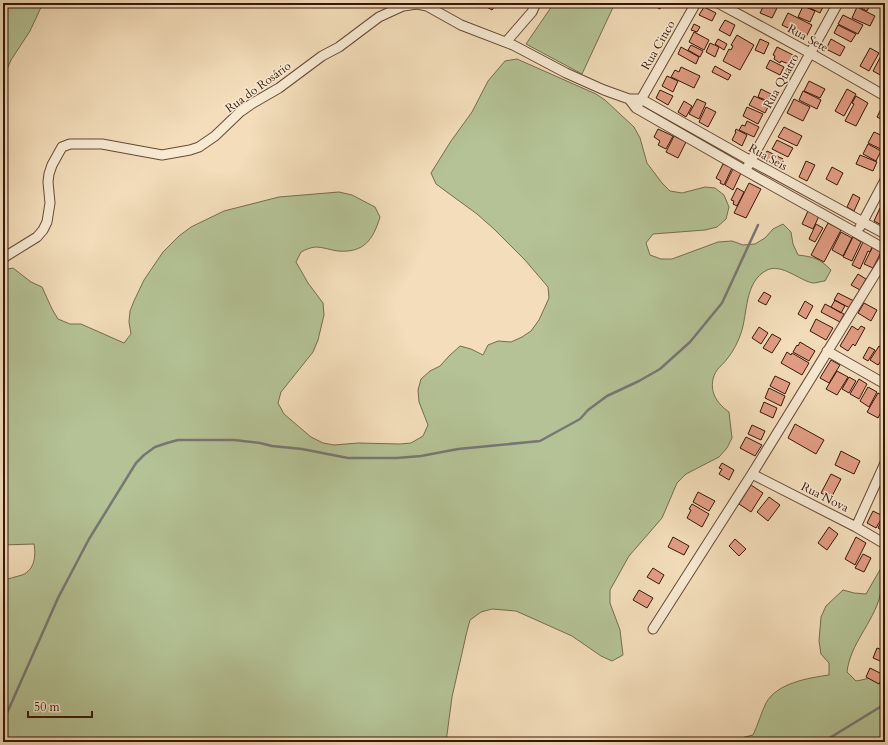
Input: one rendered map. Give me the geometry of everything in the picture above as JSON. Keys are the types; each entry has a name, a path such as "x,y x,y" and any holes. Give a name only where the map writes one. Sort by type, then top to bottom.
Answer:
{"street":[{"path":"536,3 532,12 506,42 566,73 604,90 629,99 641,99"},
{"name":"Rua Cinco","path":"636,108 696,3"},
{"name":"Rua Sete","path":"718,3 885,96"},
{"name":"Rua Quatro","path":"746,171 838,3"},
{"name":"Rua do Rosário","path":"3,258 37,237 43,230 47,222 50,203 48,182 49,174 62,147 70,144 102,144 162,155 199,147 215,136 240,112 253,103 279,88 379,17 403,6 417,4 427,6 461,24 506,42"},
{"path":"629,99 636,108 885,249"},
{"name":"Rua Seis","path":"641,99 885,234"},
{"path":"857,233 885,180"},
{"path":"653,629 752,474 885,258"},
{"path":"827,351 885,384"},
{"path":"856,527 885,463"},
{"name":"Rua Nova","path":"752,474 856,527 885,544"}],"green space":[{"path":"3,3 43,3 30,31 11,60 3,79"},
{"path":"554,3 615,3 582,74 526,44"},
{"path":"517,59 596,94 605,100 634,127 640,138 647,163 670,191 682,193 705,187 715,188 724,195 729,207 726,219 717,227 705,230 653,234 646,243 650,255 661,259 672,259 718,242 732,241 743,245 755,244 765,238 773,229 783,224 791,232 793,244 798,255 816,259 831,270 825,281 813,283 785,271 773,268 760,275 754,282 748,298 741,333 733,350 714,375 712,384 714,394 718,402 729,412 732,438 727,448 719,457 686,474 677,483 662,518 629,556 610,590 610,603 620,630 623,655 612,661 601,656 572,636 516,611 492,609 481,612 470,620 452,697 446,742 3,742 3,581 22,575 30,570 34,562 35,553 34,544 3,545 3,270 13,268 31,282 42,287 58,319 70,324 81,324 124,343 131,334 129,322 130,311 144,280 163,252 179,236 191,227 224,211 279,197 339,192 352,195 375,207 380,217 370,238 361,247 355,250 338,251 316,247 301,252 296,262 308,283 323,303 324,315 318,340 313,352 281,392 278,403 284,414 311,437 323,443 334,445 358,443 411,443 423,436 428,425 419,402 418,390 421,379 430,371 440,366 460,346 471,349 483,355 488,345 498,341 511,342 522,337 531,331 539,320 549,298 548,287 525,260 477,214 436,184 431,173 451,141 472,112 488,81 505,61"},
{"path":"881,568 880,596 877,606 852,652 847,672 856,681 871,677 885,670 885,742 716,742 722,739 733,740 753,735 766,703 771,696 785,686 803,680 829,675 829,663 821,654 819,641 821,617 826,606 843,590 866,594"}],"building":[{"path":"480,3 497,3 492,10"},
{"path":"649,3 663,3 660,9"},
{"path":"765,3 777,3 776,5 778,6 772,18 760,13"},
{"path":"807,3 825,3 820,13 806,6"},
{"path":"851,3 871,3 867,11"},
{"path":"803,6 815,11 810,22 798,17"},
{"path":"704,7 716,13 712,21 699,15"},
{"path":"857,7 875,16 870,26 852,18"},
{"path":"788,13 812,25 806,37 782,25"},
{"path":"843,15 863,25 858,34 838,24"},
{"path":"725,20 735,25 730,36 719,30"},
{"path":"694,24 700,27 697,32 691,30"},
{"path":"838,25 856,34 851,42 834,33"},
{"path":"694,32 709,40 704,50 689,42"},
{"path":"737,35 754,45 740,70 723,61 729,49 731,50 733,46 731,45"},
{"path":"718,39 727,44 724,50 715,44"},
{"path":"760,39 769,43 764,54 755,50"},
{"path":"831,39 845,47 840,56 826,49"},
{"path":"710,43 719,47 715,57 706,52"},
{"path":"691,45 703,51 700,57 688,50"},
{"path":"681,47 699,57 696,64 678,54"},
{"path":"777,47 795,56 791,65 781,61 780,63 774,59 775,56 773,55"},
{"path":"870,48 879,53 869,71 860,66"},
{"path":"883,52 885,53 885,71 882,76 873,71"},
{"path":"770,60 784,67 780,75 766,68"},
{"path":"715,66 731,75 728,80 712,72"},
{"path":"681,67 700,76 694,88 671,77 675,70 679,72"},
{"path":"667,76 678,81 673,92 662,86"},
{"path":"809,81 825,89 820,98 804,91"},
{"path":"761,89 771,94 768,101 758,97"},
{"path":"847,89 856,94 844,116 835,111"},
{"path":"660,90 673,96 668,105 656,98"},
{"path":"803,91 821,100 817,109 799,100"},
{"path":"754,96 770,103 765,113 749,105"},
{"path":"856,96 868,103 856,126 845,121 854,104 852,103"},
{"path":"697,99 706,103 699,119 689,114"},
{"path":"794,99 810,107 803,121 787,113"},
{"path":"684,101 692,106 686,117 678,112"},
{"path":"883,105 885,106 885,121 877,117"},
{"path":"706,107 716,112 708,127 699,122"},
{"path":"747,107 763,114 758,124 743,116"},
{"path":"747,121 759,127 754,137 739,130 742,125 745,126"},
{"path":"784,127 802,136 797,146 778,137"},
{"path":"658,129 673,136 666,149 658,145 660,141 654,137"},
{"path":"736,129 747,135 742,146 732,140"},
{"path":"874,132 885,137 885,151 868,143"},
{"path":"674,136 686,142 678,158 666,152"},
{"path":"777,140 793,148 788,157 772,149"},
{"path":"868,144 881,151 876,161 863,154"},
{"path":"767,151 783,159 779,167 763,159"},
{"path":"860,155 877,162 873,171 856,164"},
{"path":"806,161 815,165 807,181 799,177"},
{"path":"723,164 732,168 724,185 716,178"},
{"path":"832,167 843,173 837,185 826,179"},
{"path":"733,169 741,173 733,190 725,185"},
{"path":"749,183 761,189 746,218 734,213"},
{"path":"737,188 744,192 737,206 733,204 734,201 731,200"},
{"path":"853,194 860,198 854,211 847,207"},
{"path":"880,208 885,211 885,227 874,221"},
{"path":"808,211 819,216 813,229 802,224"},
{"path":"828,223 841,230 824,262 811,255"},
{"path":"816,224 823,228 815,242 809,239"},
{"path":"841,232 852,238 843,256 832,250"},
{"path":"853,237 861,242 852,261 843,257"},
{"path":"863,242 873,246 870,252 868,251 860,269 852,265"},
{"path":"873,246 882,250 873,268 864,264"},
{"path":"858,274 866,279 860,290 851,285"},
{"path":"764,292 771,296 766,305 758,301"},
{"path":"838,293 854,301 850,308 834,300"},
{"path":"835,300 845,306 841,313 831,307"},
{"path":"805,301 813,306 806,319 798,314"},
{"path":"864,303 877,310 871,321 858,313"},
{"path":"825,304 844,314 840,322 821,312"},
{"path":"816,319 833,328 826,340 810,331"},
{"path":"852,326 858,330 861,326 865,328 855,346 853,344 848,351 840,346"},
{"path":"759,327 768,333 761,344 752,338"},
{"path":"772,334 781,339 772,353 763,348"},
{"path":"800,342 815,351 809,361 793,352"},
{"path":"879,346 885,350 885,355 878,365 870,360"},
{"path":"869,347 875,350 868,361 863,358"},
{"path":"787,352 791,355 792,353 809,363 802,375 781,363"},
{"path":"831,360 840,365 829,383 820,378"},
{"path":"837,371 848,377 837,395 826,389"},
{"path":"775,376 790,383 785,394 770,386"},
{"path":"849,377 856,381 849,393 842,389"},
{"path":"859,379 867,384 859,399 850,394"},
{"path":"868,387 877,392 869,407 860,401"},
{"path":"769,388 785,396 781,406 765,398"},
{"path":"878,393 885,397 885,405 878,418 867,412"},
{"path":"764,402 777,408 773,418 760,412"},
{"path":"795,424 824,440 816,454 788,438"},
{"path":"752,425 765,431 761,440 748,434"},
{"path":"746,437 762,445 755,456 740,448"},
{"path":"841,451 860,461 854,474 835,465"},
{"path":"722,463 734,470 729,480 719,474 722,469 719,468"},
{"path":"831,474 841,479 831,498 821,493"},
{"path":"751,485 763,493 751,512 739,504"},
{"path":"698,492 715,501 709,511 693,502"},
{"path":"769,497 780,505 768,521 757,512"},
{"path":"692,504 709,514 702,527 687,518"},
{"path":"873,511 883,516 876,528 867,523"},
{"path":"885,514 885,532 878,528"},
{"path":"829,527 838,534 827,550 818,543"},
{"path":"673,537 689,546 684,555 668,547"},
{"path":"856,537 866,543 855,565 845,559"},
{"path":"735,539 746,549 739,556 729,546"},
{"path":"863,554 871,558 864,572 855,568"},
{"path":"653,568 664,575 659,584 647,577"},
{"path":"639,590 653,598 647,608 633,600"},
{"path":"877,648 885,651 885,663 873,658"},
{"path":"870,668 884,675 879,684 866,677"}],"waterway":[{"path":"3,722 58,598 89,539 136,463 155,447 178,440 234,440 302,449 348,458 397,458 421,456 458,449 540,441 580,419 588,410 607,396 660,369 690,342 722,303 758,225"},
{"path":"823,742 885,704"}]}
